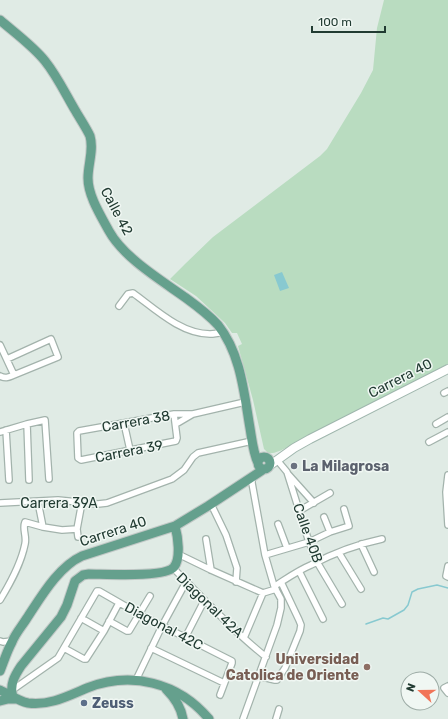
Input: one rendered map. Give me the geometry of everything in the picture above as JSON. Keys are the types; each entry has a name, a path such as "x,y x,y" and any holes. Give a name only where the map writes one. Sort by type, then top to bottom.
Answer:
{"main road":[{"name":"Calle 42","path":"0,20 45,61 89,135 91,147 88,178 91,195 112,236 132,258 200,309 217,324 223,332 231,347 241,379 252,442 265,465"},
{"name":"Carrera 40","path":"0,671 12,641 53,580 76,558 175,526 211,504 265,465 294,448 448,369"},
{"path":"14,695 12,683 14,679 21,666 61,617 67,605 75,581 83,575 89,574 152,574 167,572 176,564 178,554 175,526"},
{"path":"0,690 14,695 28,703 40,703 51,702 102,683 121,680 136,680 163,687 183,695 209,719"},
{"path":"163,687 172,696 183,719"},
{"path":"0,701 14,695"}],"street":[{"path":"119,306 128,294 133,293 179,326 188,330 210,334 223,332"},
{"path":"2,377 8,378 14,374 58,357 51,339 6,359"},
{"path":"0,345 14,374"},
{"name":"Carrera 38","path":"80,460 78,458 78,432 174,414 194,414 245,402"},
{"path":"174,414 176,424"},
{"name":"Carrera 38","path":"176,424 194,414"},
{"path":"436,424 448,417"},
{"path":"0,432 45,420 49,479"},
{"path":"124,423 130,450"},
{"path":"27,424 29,480"},
{"name":"Carrera 39","path":"80,460 176,441 176,424"},
{"path":"6,430 9,480"},
{"path":"429,442 448,432"},
{"name":"Carrera 39A","path":"0,503 58,500 98,504 107,503 172,479 184,470 198,452 252,442"},
{"path":"243,719 277,625 281,608 281,599 275,587 265,556 252,483 265,465"},
{"name":"Calle 40B","path":"265,465 287,472 309,542 317,562 342,604"},
{"path":"287,472 314,503"},
{"path":"448,475 448,525"},
{"path":"299,511 330,493"},
{"path":"38,502 43,527"},
{"path":"78,537 77,529 82,502"},
{"path":"211,504 226,535 237,568 236,582"},
{"path":"265,556 309,542 330,532 349,526 344,509"},
{"path":"324,517 330,532"},
{"path":"0,600 13,579 23,556 26,541 25,522 62,530 77,529"},
{"path":"278,524 287,548"},
{"path":"206,538 211,570"},
{"path":"244,638 263,593 317,562 360,544 382,539"},
{"path":"360,544 374,572"},
{"path":"339,553 361,589"},
{"path":"178,554 236,582 263,593"},
{"path":"448,566 446,576 448,577"},
{"name":"Diagonal 42A","path":"173,568 204,601 266,657"},
{"path":"299,571 323,619"},
{"path":"136,680 162,626 186,582"},
{"path":"258,676 277,680 298,637 300,625 299,620 281,582"},
{"name":"Diagonal 42C","path":"81,618 97,591 99,591 184,638 232,661 224,683"},
{"path":"109,621 129,631 150,596"},
{"path":"184,638 204,601"},
{"path":"64,648 86,659 104,631 119,603"},
{"path":"14,695 58,658 81,618 104,631"},
{"path":"0,641 12,641"},
{"path":"151,648 224,683 220,695"},
{"path":"276,719 279,709"}],"green space":[{"path":"384,0 448,0 448,364 286,448 277,452 269,453 264,449 253,400 238,346 242,344 237,333 232,333 225,323 196,296 170,279 213,237 320,156 327,149 361,93 373,70 377,28"}],"water":[{"path":"282,272 289,288 280,291 274,275"}],"waterway":[{"path":"366,624 383,618 388,619 404,610 408,605 412,592 418,589 437,585 448,588"}],"place":[{"name":"La Milagrosa","path":"294,466"},
{"name":"Universidad Catolica de Oriente","path":"367,667"},
{"name":"Zeuss","path":"84,703"}]}
